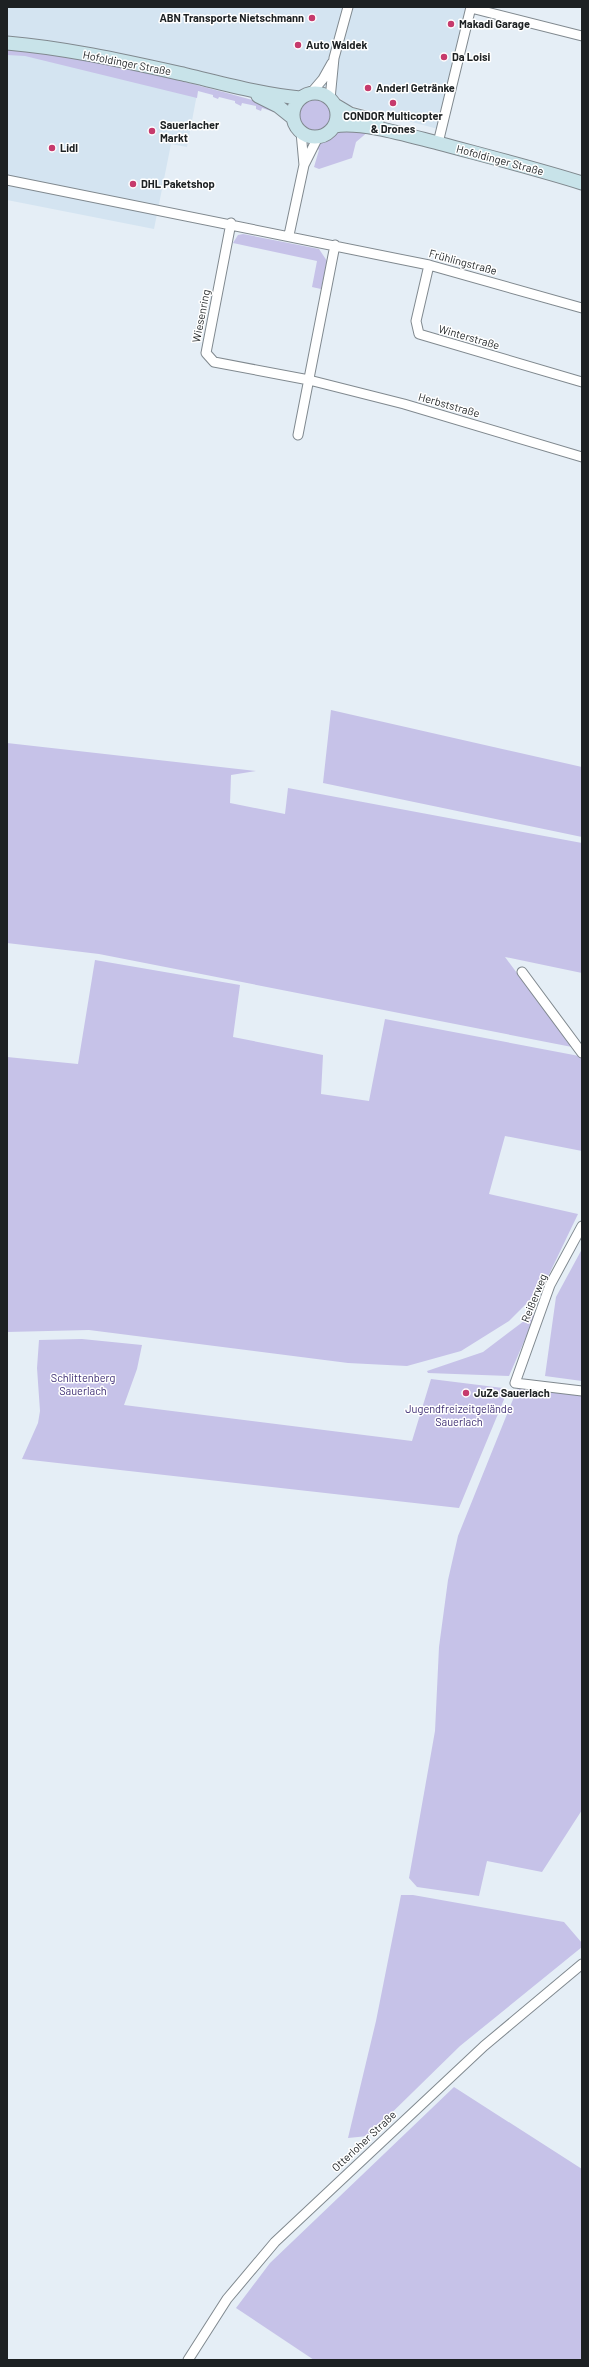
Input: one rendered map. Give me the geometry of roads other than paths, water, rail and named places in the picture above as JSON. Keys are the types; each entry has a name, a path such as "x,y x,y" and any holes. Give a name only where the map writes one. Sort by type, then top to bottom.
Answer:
{"main road":[{"name":"Hofoldinger Straße","path":"7,43 56,49 124,62 188,75 245,90 305,96"},
{"name":"Hofoldinger Straße","path":"245,90 278,106 293,118"},
{"path":"325,95 333,102 337,117 334,126 328,133 318,137 311,137 301,132 293,118 295,104 305,96 325,95"},
{"name":"Hofoldinger Straße","path":"333,102 350,114 377,121 417,138"},
{"name":"Hofoldinger Straße","path":"334,126 354,124 417,138 536,168 582,183"}],"street":[{"path":"305,96 323,79 334,58 348,7"},
{"path":"438,144 471,8 582,36"},
{"path":"333,102 334,58"},
{"path":"301,132 304,165"},
{"path":"290,235 304,165 318,137"},
{"path":"7,180 231,223 335,245 298,435"},
{"name":"Wiesenring","path":"231,223 206,353 214,362 309,380"},
{"name":"Frühlingstraße","path":"335,245 429,265 582,308"},
{"name":"Winterstraße","path":"429,265 416,321 419,334 582,382"},
{"name":"Herbststraße","path":"309,380 499,431 582,457"},
{"path":"522,972 582,1053"},
{"name":"Reißerweg","path":"582,1226 550,1285 515,1383 582,1392"},
{"name":"Otterloher Straße","path":"188,2360 227,2299 275,2242 484,2046 582,1964"}],"place":[{"name":"ABN Transporte Nietschmann","path":"312,18"},
{"name":"Makadi Garage","path":"451,24"},
{"name":"Auto Waldek","path":"298,45"},
{"name":"Da Loisi","path":"444,57"},
{"name":"Anderl Getränke","path":"368,88"},
{"name":"CONDOR Multicopter & Drones","path":"393,103"},
{"name":"Sauerlacher Markt","path":"152,131"},
{"name":"Lidl","path":"52,148"},
{"name":"DHL Paketshop","path":"133,184"},
{"name":"JuZe Sauerlach","path":"466,1393"}],"park label":[{"name":"Schlittenberg Sauerlach","path":"83,1384"},
{"name":"Jugendfreizeitgelände Sauerlach","path":"459,1415"}]}
